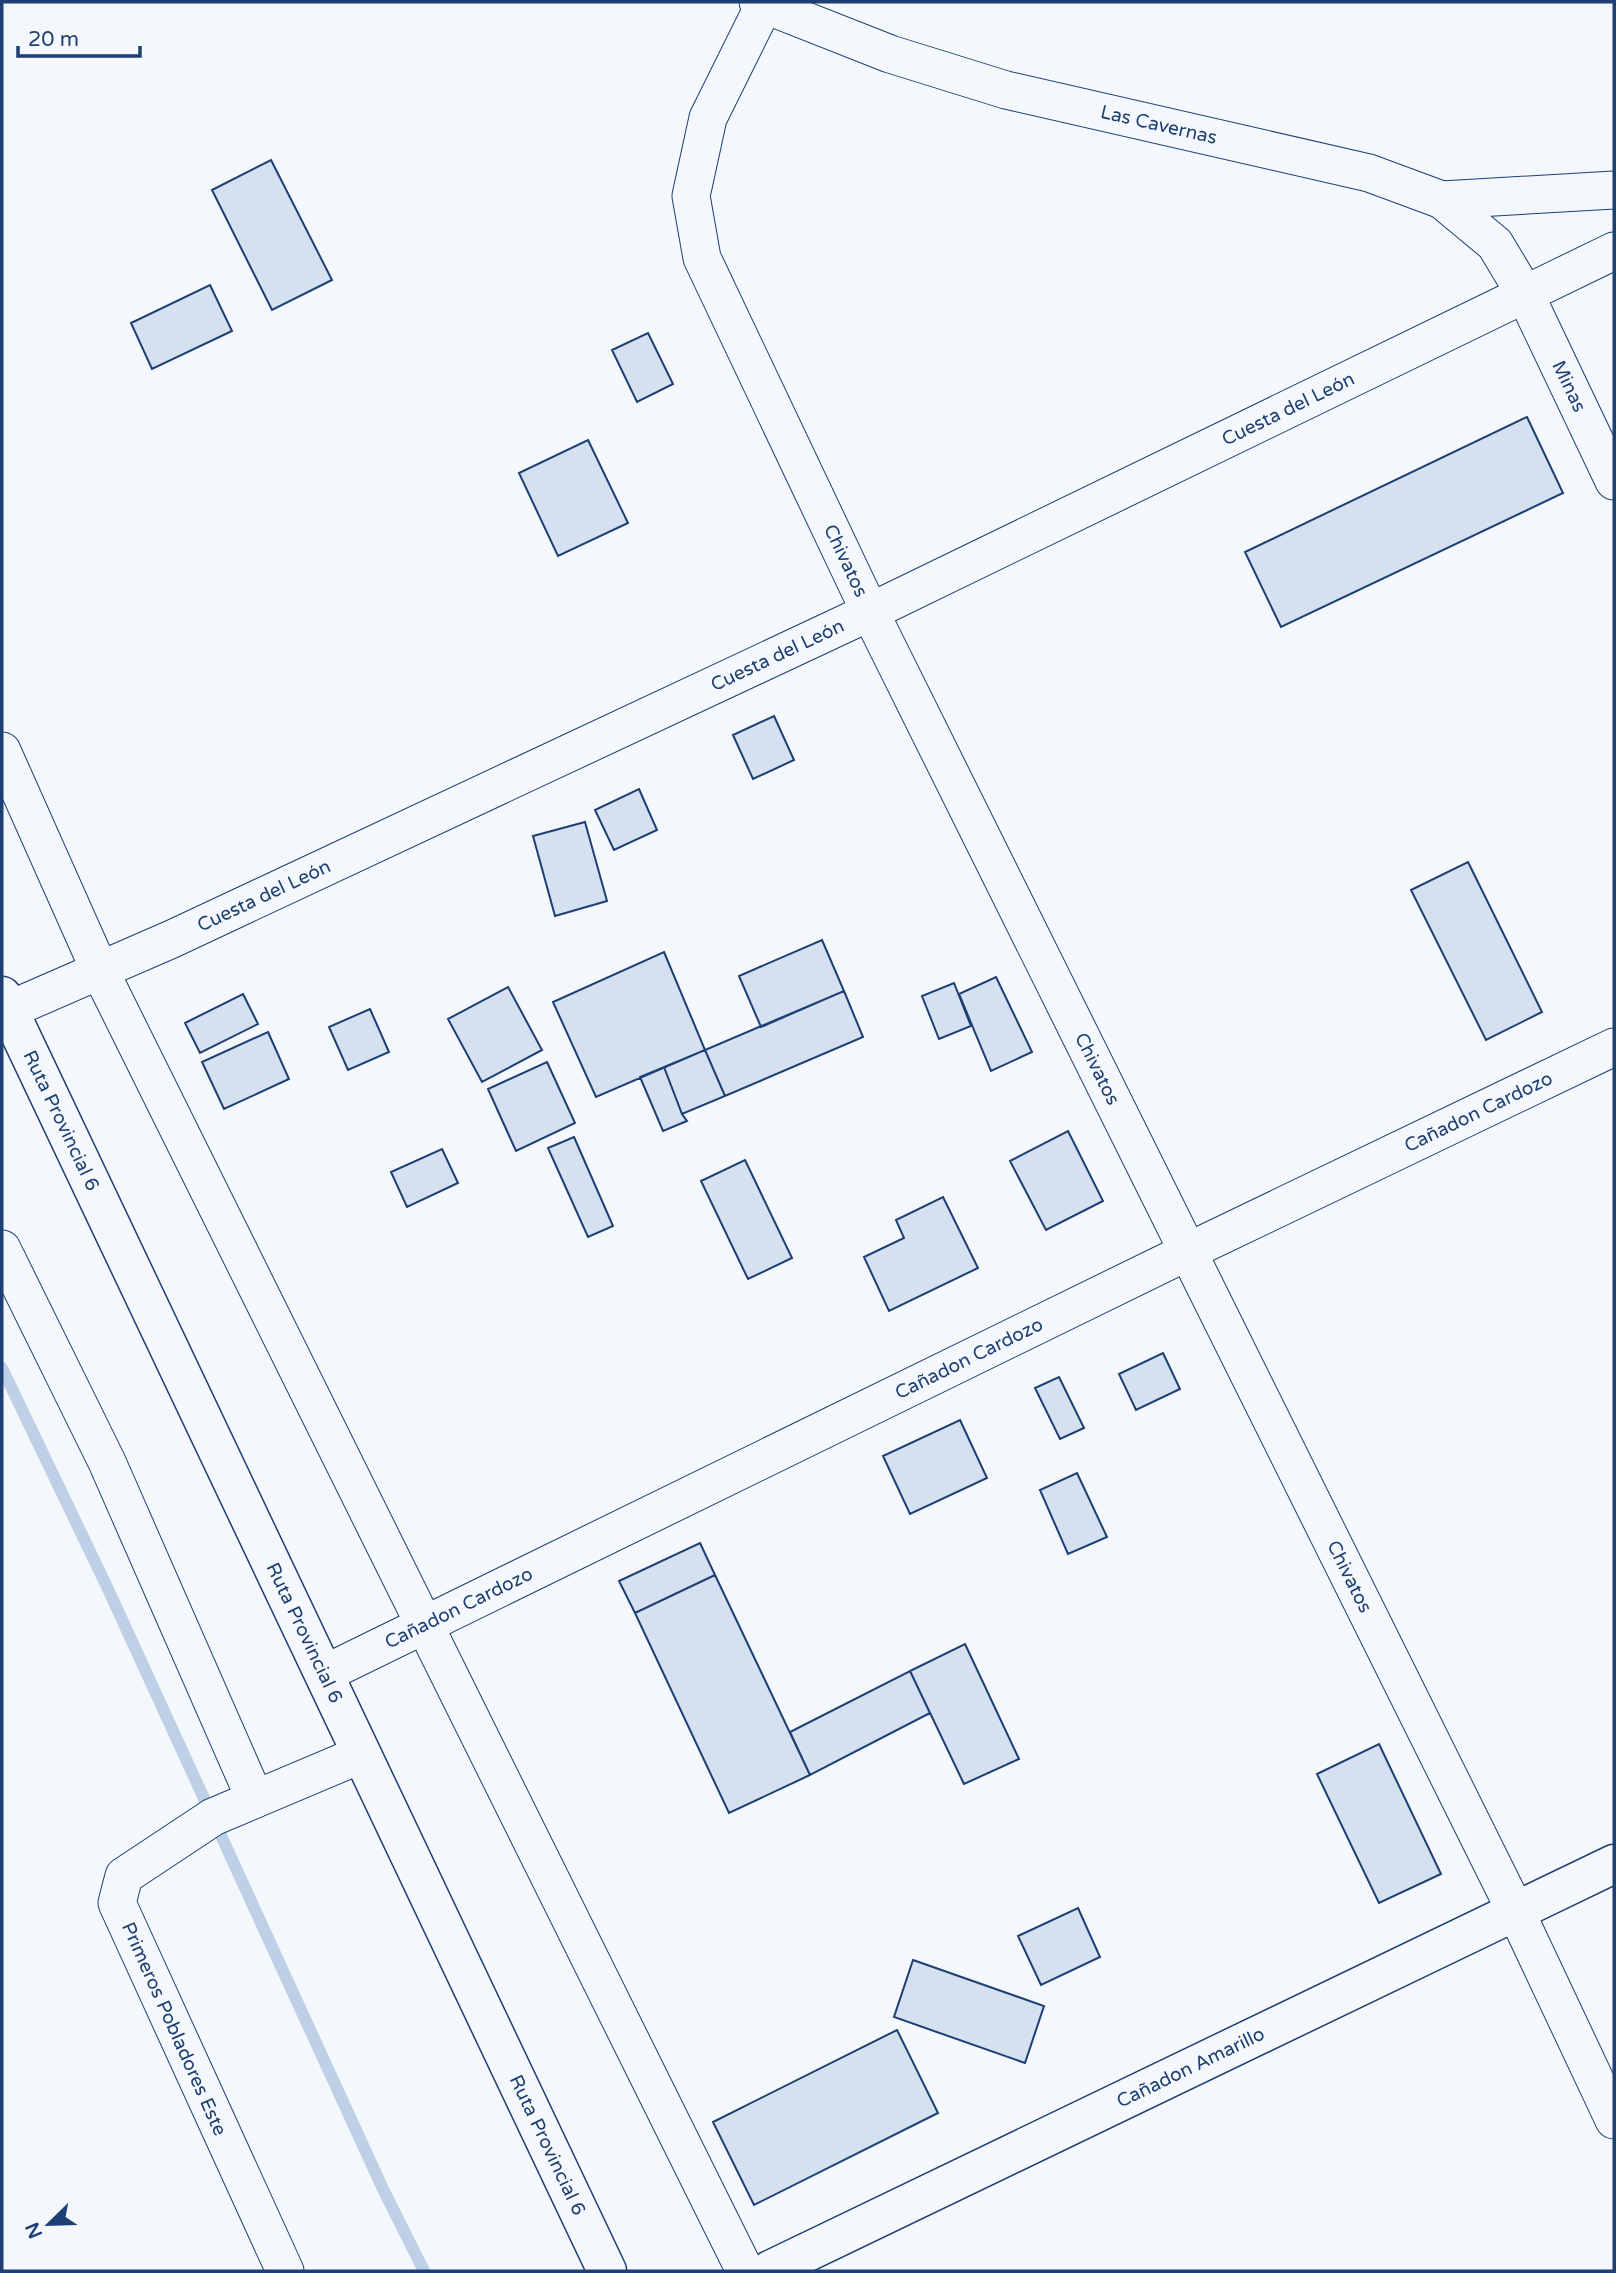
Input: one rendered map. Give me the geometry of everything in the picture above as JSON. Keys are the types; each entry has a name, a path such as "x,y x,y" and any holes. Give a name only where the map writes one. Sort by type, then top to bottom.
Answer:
{"main road":[{"name":"Ruta Provincial 6","path":"4,1006 607,2271"},
{"name":"Cañadon Amarillo","path":"768,2271 1614,1864"}],"street":[{"name":"Las Cavernas","path":"761,3 890,54 1006,90 1369,173 1442,200 1495,244 1525,294"},
{"name":"Chivatos","path":"761,3 708,118 691,196 702,258 870,612 1516,1912 1614,2120"},
{"path":"1442,200 1614,190"},
{"name":"Cuesta del León","path":"4,1006 100,971 870,612 1614,251"},
{"name":"Minas","path":"1525,294 1614,481"},
{"path":"2,751 100,971 745,2271"},
{"name":"Cañadon Cardozo","path":"324,1674 1189,1251 1614,1047"},
{"path":"2,1249 107,1462 255,1799"},
{"name":"Primeros Pobladores Este","path":"285,2271 117,1903 124,1876 213,1817 362,1754"}],"building":[{"path":"271,160 332,280 272,310 212,190"},
{"path":"210,285 232,331 152,369 131,323"},
{"path":"648,333 673,384 637,402 612,350"},
{"path":"1527,417 1563,493 1281,627 1245,552"},
{"path":"588,440 628,523 558,556 519,473"},
{"path":"774,716 794,760 753,779 733,735"},
{"path":"639,789 657,830 614,850 595,810"},
{"path":"585,822 607,901 555,916 533,836"},
{"path":"1468,862 1542,1012 1486,1040 1411,890"},
{"path":"822,940 844,991 761,1027 739,976"},
{"path":"664,952 705,1050 596,1097 553,1002"},
{"path":"996,977 1032,1052 991,1071 959,994"},
{"path":"954,983 971,1026 939,1039 922,996"},
{"path":"508,987 542,1050 482,1082 448,1019"},
{"path":"844,991 863,1037 725,1096 705,1050"},
{"path":"243,994 258,1024 200,1053 185,1023"},
{"path":"370,1009 389,1052 348,1070 329,1027"},
{"path":"268,1032 289,1079 224,1109 202,1062"},
{"path":"705,1050 725,1096 682,1114 664,1067"},
{"path":"547,1062 575,1123 516,1151 488,1089"},
{"path":"664,1067 687,1121 663,1131 640,1077"},
{"path":"1068,1131 1103,1201 1046,1230 1010,1161"},
{"path":"574,1137 613,1226 588,1237 548,1148"},
{"path":"442,1149 458,1183 407,1207 391,1172"},
{"path":"745,1160 792,1258 748,1279 701,1181"},
{"path":"943,1197 978,1268 889,1311 864,1257 904,1238 896,1220"},
{"path":"1163,1353 1180,1389 1136,1410 1119,1374"},
{"path":"1059,1377 1084,1428 1060,1439 1035,1388"},
{"path":"960,1420 987,1478 910,1514 883,1456"},
{"path":"1077,1473 1107,1537 1068,1554 1040,1490"},
{"path":"700,1543 715,1575 635,1613 619,1581"},
{"path":"715,1575 810,1775 729,1813 635,1613"},
{"path":"965,1644 1019,1759 964,1784 910,1671"},
{"path":"910,1671 930,1713 810,1775 790,1732"},
{"path":"1379,1744 1441,1874 1379,1903 1317,1774"},
{"path":"1078,1908 1100,1957 1041,1985 1018,1936"},
{"path":"913,1960 1044,2006 1025,2063 894,2017"},
{"path":"897,2030 938,2113 754,2205 713,2122"}],"waterway":[{"path":"2,1368 108,1589 383,2189 424,2271"}]}
